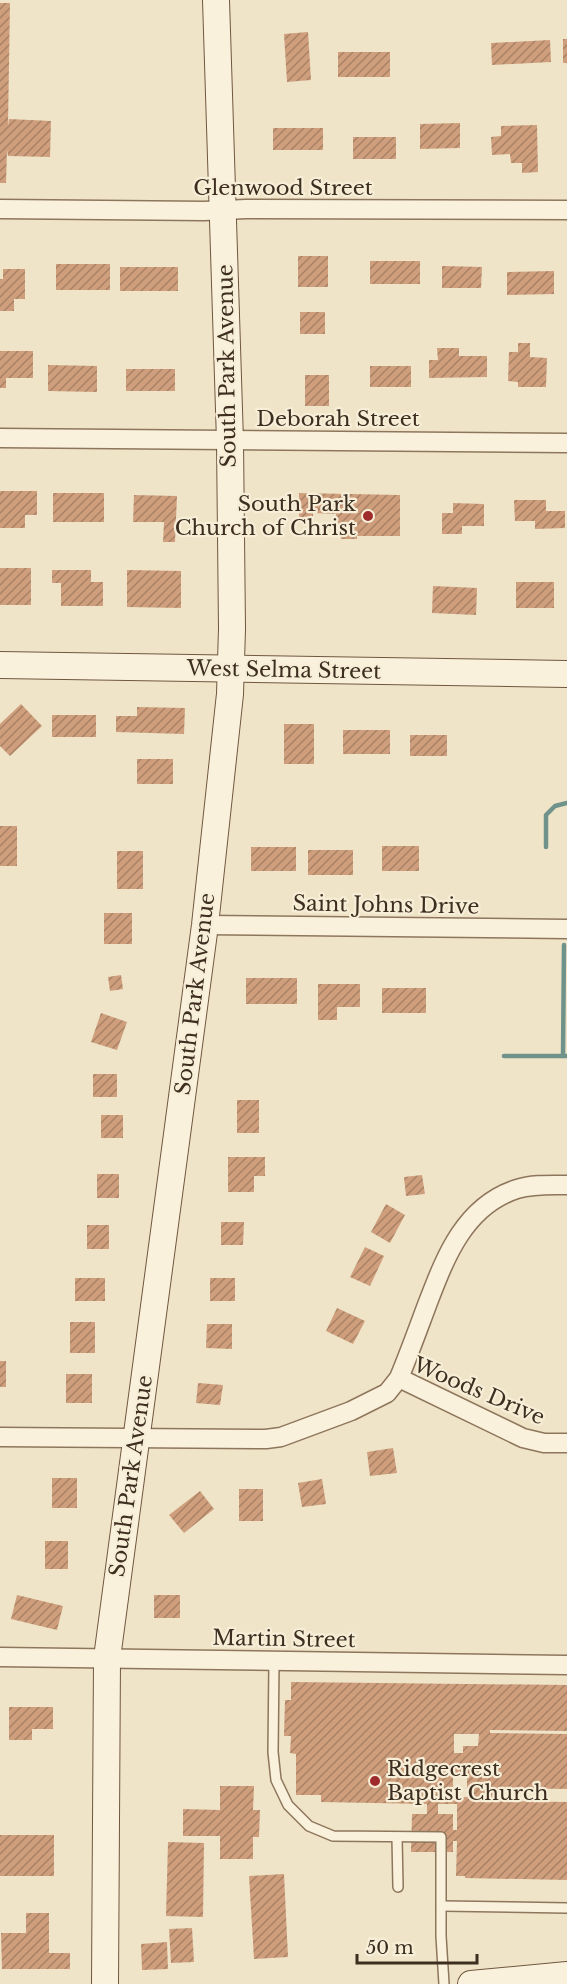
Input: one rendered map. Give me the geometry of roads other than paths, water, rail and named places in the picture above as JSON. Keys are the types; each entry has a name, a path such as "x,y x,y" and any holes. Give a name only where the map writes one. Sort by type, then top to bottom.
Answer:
{"street":[{"name":"South Park Avenue","path":"105,1984 107,1658 205,925 230,694 230,441 216,0"},
{"name":"Glenwood Street","path":"0,208 567,210"},
{"name":"Deborah Street","path":"0,438 567,443"},
{"name":"West Selma Street","path":"0,665 567,674"},
{"name":"Saint Johns Drive","path":"205,925 567,929"},
{"path":"399,1378 444,1260 466,1224 498,1197 517,1189 536,1185 567,1185"},
{"name":"Woods Drive","path":"0,1437 136,1439 281,1437 351,1412 387,1393 399,1378 524,1438 544,1443 567,1443"},
{"name":"Martin Street","path":"0,1657 567,1665"},
{"path":"471,1984 567,1975"}],"lane":[{"path":"274,1662 273,1752 276,1780 288,1806 309,1826 333,1836 441,1837 441,1936 444,1984"},
{"path":"397,1837 398,1887"},
{"path":"442,1906 567,1908"}],"waterway":[{"path":"546,847 546,815 555,806 567,803"},
{"path":"563,1056 564,945"},
{"path":"504,1056 567,1056"}],"place":[{"name":"South Park Church of Christ","path":"368,516"},
{"name":"Ridgecrest Baptist Church","path":"375,1781"}]}
